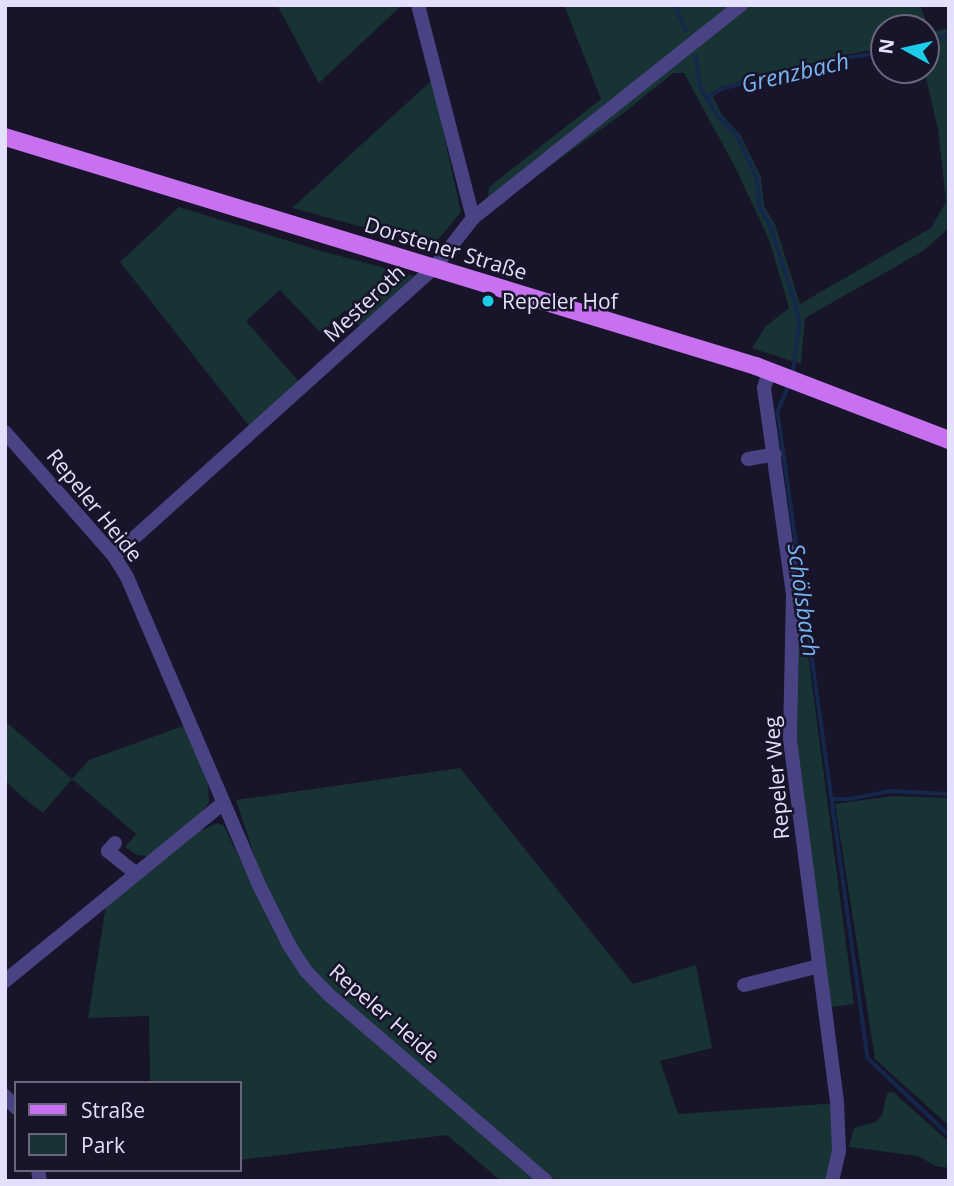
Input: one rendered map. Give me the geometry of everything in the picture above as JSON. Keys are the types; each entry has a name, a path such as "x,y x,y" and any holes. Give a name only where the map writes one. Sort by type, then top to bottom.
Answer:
{"main road":[{"name":"Dorstener Straße","path":"5,137 784,377 949,440"}],"street":[{"path":"418,5 473,218"},
{"name":"Mesteroth","path":"114,555 434,268 473,218 741,5"},
{"name":"Repeler Weg","path":"784,377 764,387 793,595 790,740 837,1102 839,1151 832,1181"},
{"name":"Repeler Heide","path":"5,432 114,555 155,642 222,804 289,945 306,971 328,994 546,1181"},
{"path":"748,458 775,454"},
{"path":"5,981 222,804"},
{"path":"115,843 107,851 136,874"},
{"path":"744,985 819,966"}],"green space":[{"path":"277,5 402,5 319,83"},
{"path":"564,5 920,5 923,14 870,14 870,51 720,87 711,93 722,115 740,134 761,177 764,206 775,224 800,304 931,228 946,202 938,129 927,84 940,84 940,30 949,28 949,228 923,251 805,318 801,364 752,348 766,326 789,308 770,242 737,171 684,73 673,73 625,112 543,171 488,197 489,187 601,99"},
{"path":"432,80 461,212 433,246 292,208"},
{"path":"179,207 414,276 361,327 345,310 321,333 280,290 246,321 300,383 250,427 120,262"},
{"path":"807,646 854,1004 831,1007 797,740 799,648"},
{"path":"5,721 72,779 43,813 5,780"},
{"path":"186,725 208,781 209,803 189,826 147,856 137,855 125,847 136,834 72,779 89,760"},
{"path":"460,768 633,984 696,965 712,1048 660,1061 678,1114 837,1103 834,1154 827,1181 557,1181 332,990 301,955 260,873 236,800"},
{"path":"892,796 949,798 949,1126 875,1059 835,804"},
{"path":"218,823 224,826 276,935 297,970 541,1181 501,1181 447,1135 242,1160 242,1081 150,1081 149,1016 88,1018 106,905 199,831"},
{"path":"893,1092 949,1142 949,1168 936,1166 918,1156 849,1147 854,1128 876,1122 882,1115 887,1093"}],"waterway":[{"name":"Schölsbach","path":"675,5 686,30"},
{"name":"Grenzbach","path":"940,37 949,35"},
{"name":"Grenzbach","path":"708,98 721,89 870,54"},
{"name":"Schölsbach","path":"696,56 701,88 718,116 737,135 757,178 760,207 770,224 796,305 800,323 793,375"},
{"name":"Schölsbach","path":"789,386 778,412 868,1058 949,1135"},
{"path":"833,799 850,799 890,791 949,794"}],"place":[{"name":"Repeler Hof","path":"488,301"}]}
